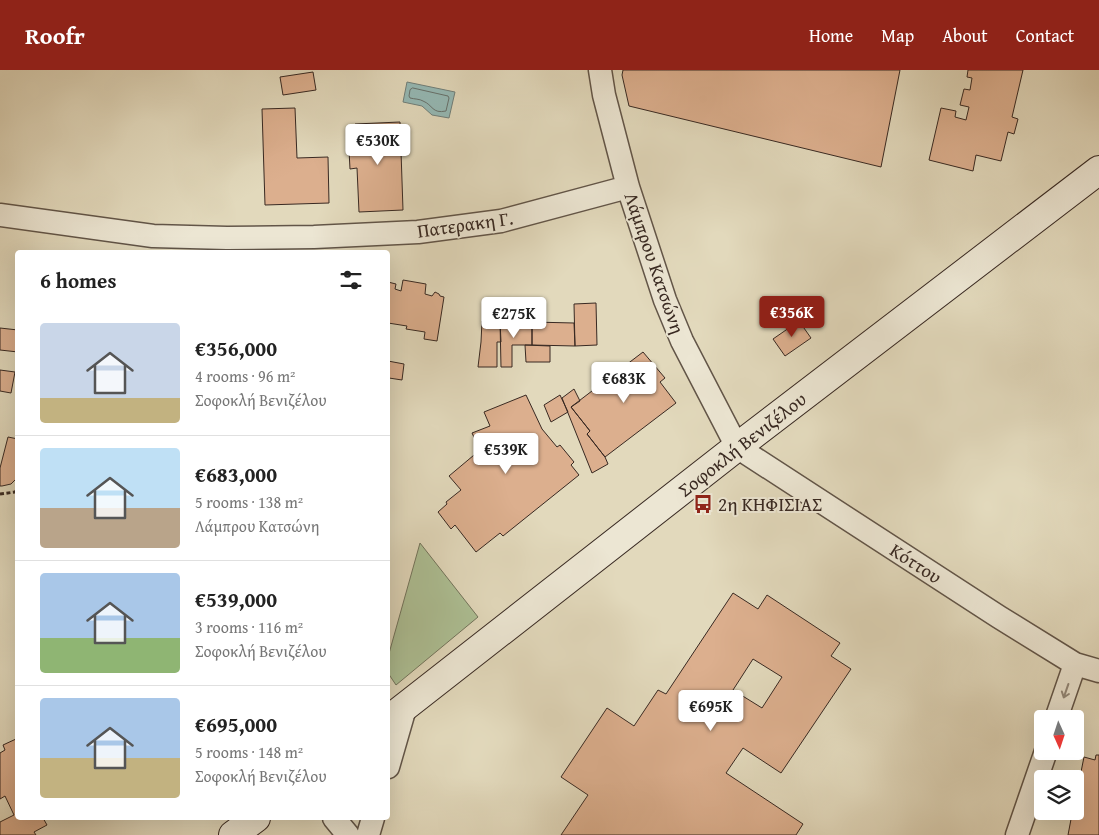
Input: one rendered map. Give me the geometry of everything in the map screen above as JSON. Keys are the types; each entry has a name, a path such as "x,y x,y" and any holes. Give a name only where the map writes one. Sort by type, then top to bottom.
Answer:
{"main road":[{"name":"Σοφοκλή Βενιζέλου","path":"396,714 737,447 1099,170"},
{"path":"233,835 253,820"}],"street":[{"name":"Λάμπρου Κατσώνη","path":"600,70 604,95 628,187 665,300 682,341 737,447"},
{"name":"Πατερακη Γ.","path":"0,215 153,236 227,238 418,232 501,221 628,187"},
{"name":"Κόττου","path":"737,447 990,612 1075,664 1099,671"},
{"path":"1059,710 1075,664"},
{"path":"390,754 396,714"},
{"path":"1018,835 1043,760"},
{"path":"336,820 348,835"},
{"path":"368,835 372,820"}],"path":[{"path":"0,494 15,492"}],"green space":[{"path":"420,543 478,617 396,685 390,676 390,650"}],"water":[{"path":"407,82 455,92 449,118 432,115 422,106 403,102"}],"building":[{"path":"623,70 900,70 881,167 629,106 622,75"},
{"path":"968,70 1023,70 1012,117 1018,119 1014,134 1008,132 1001,161 976,155 973,171 929,160 941,108 956,111 955,117 966,120 969,107 960,105 964,89 970,90 972,78 967,77"},
{"path":"313,72 316,90 283,95 280,77"},
{"path":"295,108 297,158 328,157 329,203 265,205 262,109"},
{"path":"400,122 403,210 359,212 357,168 350,169 348,131 355,131 355,124"},
{"path":"403,280 426,284 425,294 432,296 435,292 444,297 437,341 424,339 425,332 406,329 407,326 390,323 390,282 396,284 395,289 401,291"},
{"path":"596,303 597,345 575,346 574,304"},
{"path":"482,321 500,321 501,342 497,342 497,367 478,367"},
{"path":"500,321 532,322 532,345 512,345 512,367 501,367"},
{"path":"799,321 811,338 785,356 773,339"},
{"path":"532,322 574,323 575,346 532,345"},
{"path":"0,328 15,330 15,352 0,350"},
{"path":"525,345 550,346 550,362 526,362"},
{"path":"643,352 665,378 660,382 676,403 605,457 587,434 590,431 571,407"},
{"path":"390,361 404,364 402,380 390,378"},
{"path":"0,370 15,372 11,393 0,391"},
{"path":"574,389 580,401 571,407 590,431 587,434 605,457 608,464 592,473 562,398"},
{"path":"526,395 542,429 557,447 560,445 574,462 571,465 579,475 503,536 500,533 476,552 455,525 451,529 438,512 447,504 446,502 461,490 449,476 480,450 472,433 490,426 484,412"},
{"path":"560,395 568,412 551,422 544,405"},
{"path":"8,437 15,438 15,480 11,484 0,486 0,468"},
{"path":"733,593 758,609 767,595 840,643 831,656 851,669 781,773 743,748 726,773 803,824 796,835 561,835 588,795 561,777 607,708 634,726 658,690 666,694","holes":["753,659 782,677 762,708 733,690"]},
{"path":"15,739 15,820 44,820 47,825 34,832 36,835 0,835 0,822 14,815 5,796 0,799 0,753 5,750 3,745"},
{"path":"1096,755 1099,755 1099,835 1068,835 1071,820 1084,820 1084,770 1081,770 1084,757 1095,760"}],"place":[{"name":"2η ΚΗΦΙΣΙΑΣ","path":"703,504"}]}
